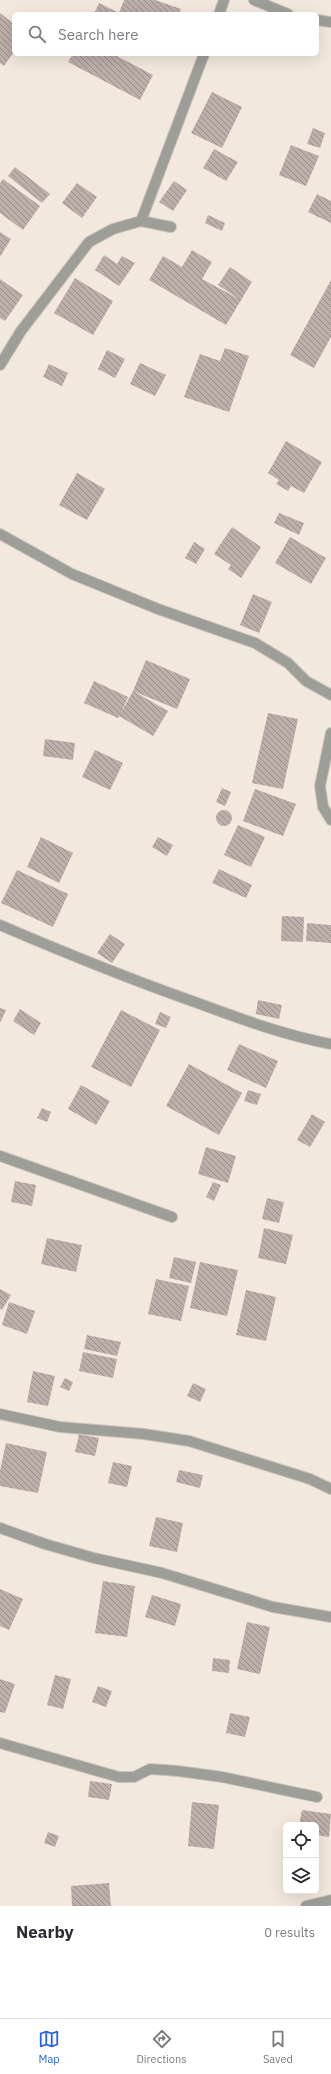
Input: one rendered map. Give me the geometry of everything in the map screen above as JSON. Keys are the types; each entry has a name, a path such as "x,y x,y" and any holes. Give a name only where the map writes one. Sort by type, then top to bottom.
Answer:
{"street":[{"path":"220,12 224,0"},
{"path":"254,0 283,12"},
{"path":"319,20 331,22"},
{"path":"141,221 203,56"},
{"path":"0,365 21,331 89,242 112,229 141,221 171,227"},
{"path":"0,534 72,574 158,609 255,643 288,663 306,681 331,695"},
{"path":"331,733 320,786 323,807 331,820"},
{"path":"0,925 100,967 248,1022 300,1038 331,1044"},
{"path":"0,1156 172,1217"},
{"path":"0,1414 60,1427 144,1434 190,1441 310,1479 331,1489"},
{"path":"0,1528 46,1544 94,1558 162,1573 273,1607 331,1617"},
{"path":"0,1742 119,1777 134,1777 150,1769 157,1769 222,1777 317,1797"},
{"path":"306,1906 331,1900"}],"building":[{"path":"124,0 155,0 181,9 180,12 119,12"},
{"path":"99,3 117,12 95,12"},
{"path":"0,13 12,22 12,55 4,66 0,63"},
{"path":"72,56 117,56 153,75 140,100 68,62"},
{"path":"212,92 242,107 222,148 191,133"},
{"path":"313,128 325,133 320,148 307,144"},
{"path":"291,145 319,156 306,186 279,175"},
{"path":"214,149 238,162 226,181 203,168"},
{"path":"15,167 50,194 42,203 8,176"},
{"path":"3,179 40,206 23,230 0,213 0,183"},
{"path":"174,181 187,190 173,211 159,202"},
{"path":"77,183 97,197 82,218 62,203"},
{"path":"317,194 331,201 331,223 308,212"},
{"path":"208,215 225,223 222,231 205,223"},
{"path":"0,232 11,239 0,257"},
{"path":"192,250 212,262 202,279 239,299 218,285 230,267 252,282 226,325 149,280 163,256 182,267"},
{"path":"104,255 117,264 122,256 135,263 119,286 95,270"},
{"path":"75,278 113,301 93,335 54,313"},
{"path":"0,279 23,295 5,321 0,318"},
{"path":"331,280 331,337 314,368 290,355"},
{"path":"225,348 249,356 229,412 184,397 200,354 220,361"},
{"path":"107,350 125,359 115,378 98,369"},
{"path":"140,363 166,375 155,396 130,384"},
{"path":"49,364 68,373 62,386 43,377"},
{"path":"286,441 322,462 304,493 291,486 288,491 276,484 279,480 268,473"},
{"path":"77,473 105,489 87,520 59,505"},
{"path":"279,513 304,523 299,535 274,523"},
{"path":"232,527 261,547 241,578 228,569 231,565 214,554"},
{"path":"290,537 326,558 311,584 275,563"},
{"path":"194,542 205,549 196,564 185,558"},
{"path":"253,594 272,602 259,633 240,625"},
{"path":"146,660 190,679 177,709 133,691"},
{"path":"94,681 128,697 121,713 133,691 168,711 153,736 119,716 118,718 84,703"},
{"path":"268,713 298,719 283,789 252,783"},
{"path":"45,739 75,743 73,760 43,756"},
{"path":"95,750 123,763 110,790 82,777"},
{"path":"222,788 231,792 225,806 216,802"},
{"path":"255,789 296,804 283,836 243,821"},
{"path":"224,810 231,815 232,818 227,825 224,826 217,821 216,818 221,811"},
{"path":"238,825 265,837 251,867 224,855"},
{"path":"41,837 73,853 59,883 27,867"},
{"path":"158,837 173,845 167,856 152,847"},
{"path":"219,869 252,885 246,898 212,883"},
{"path":"17,870 68,894 53,927 1,903"},
{"path":"282,916 304,917 303,942 281,941"},
{"path":"307,923 331,925 331,943 306,941"},
{"path":"110,934 125,944 112,963 97,953"},
{"path":"258,1000 282,1005 279,1019 256,1014"},
{"path":"0,1008 6,1010 0,1023"},
{"path":"20,1009 41,1023 34,1035 13,1021"},
{"path":"121,1010 160,1030 131,1087 91,1067"},
{"path":"160,1012 171,1017 166,1028 155,1024"},
{"path":"239,1044 278,1061 266,1088 227,1070"},
{"path":"189,1064 242,1093 219,1135 166,1106"},
{"path":"81,1085 110,1101 96,1125 68,1109"},
{"path":"248,1090 261,1094 257,1105 244,1101"},
{"path":"42,1108 51,1112 47,1122 37,1118"},
{"path":"312,1114 325,1122 310,1147 297,1140"},
{"path":"206,1147 236,1156 228,1183 198,1174"},
{"path":"15,1181 36,1185 32,1206 11,1202"},
{"path":"213,1182 221,1185 214,1201 206,1197"},
{"path":"267,1198 284,1202 279,1223 262,1219"},
{"path":"264,1228 293,1235 286,1264 258,1258"},
{"path":"47,1238 82,1245 76,1272 41,1264"},
{"path":"174,1257 196,1262 191,1283 169,1278"},
{"path":"200,1262 238,1270 227,1316 190,1308"},
{"path":"156,1279 189,1286 181,1321 148,1314"},
{"path":"0,1289 11,1295 2,1310 0,1308"},
{"path":"246,1290 276,1297 266,1341 236,1335"},
{"path":"9,1302 35,1311 27,1334 2,1325"},
{"path":"87,1335 121,1342 117,1356 84,1349"},
{"path":"83,1352 117,1359 113,1378 79,1371"},
{"path":"33,1371 55,1376 48,1406 27,1402"},
{"path":"65,1378 73,1382 69,1391 60,1387"},
{"path":"193,1383 206,1389 200,1402 187,1396"},
{"path":"79,1434 99,1438 95,1456 75,1452"},
{"path":"6,1443 47,1452 38,1493 0,1486 0,1471"},
{"path":"113,1462 132,1466 127,1487 108,1483"},
{"path":"179,1470 203,1475 200,1488 176,1482"},
{"path":"156,1517 183,1523 177,1552 149,1546"},
{"path":"103,1581 135,1586 127,1637 95,1633"},
{"path":"0,1589 23,1599 9,1630 0,1626"},
{"path":"152,1595 181,1604 175,1626 145,1617"},
{"path":"247,1622 270,1627 260,1674 237,1669"},
{"path":"213,1658 230,1660 229,1673 212,1671"},
{"path":"55,1675 71,1679 63,1709 47,1705"},
{"path":"0,1679 15,1684 5,1713 0,1712"},
{"path":"98,1686 112,1691 106,1707 92,1702"},
{"path":"230,1713 250,1717 245,1737 226,1733"},
{"path":"90,1781 112,1784 109,1800 88,1797"},
{"path":"192,1802 219,1805 214,1849 188,1846"},
{"path":"302,1810 331,1814 329,1837 319,1835 319,1822 300,1822"},
{"path":"48,1832 59,1836 55,1847 44,1843"},
{"path":"109,1883 111,1906 72,1906 71,1886"}]}
